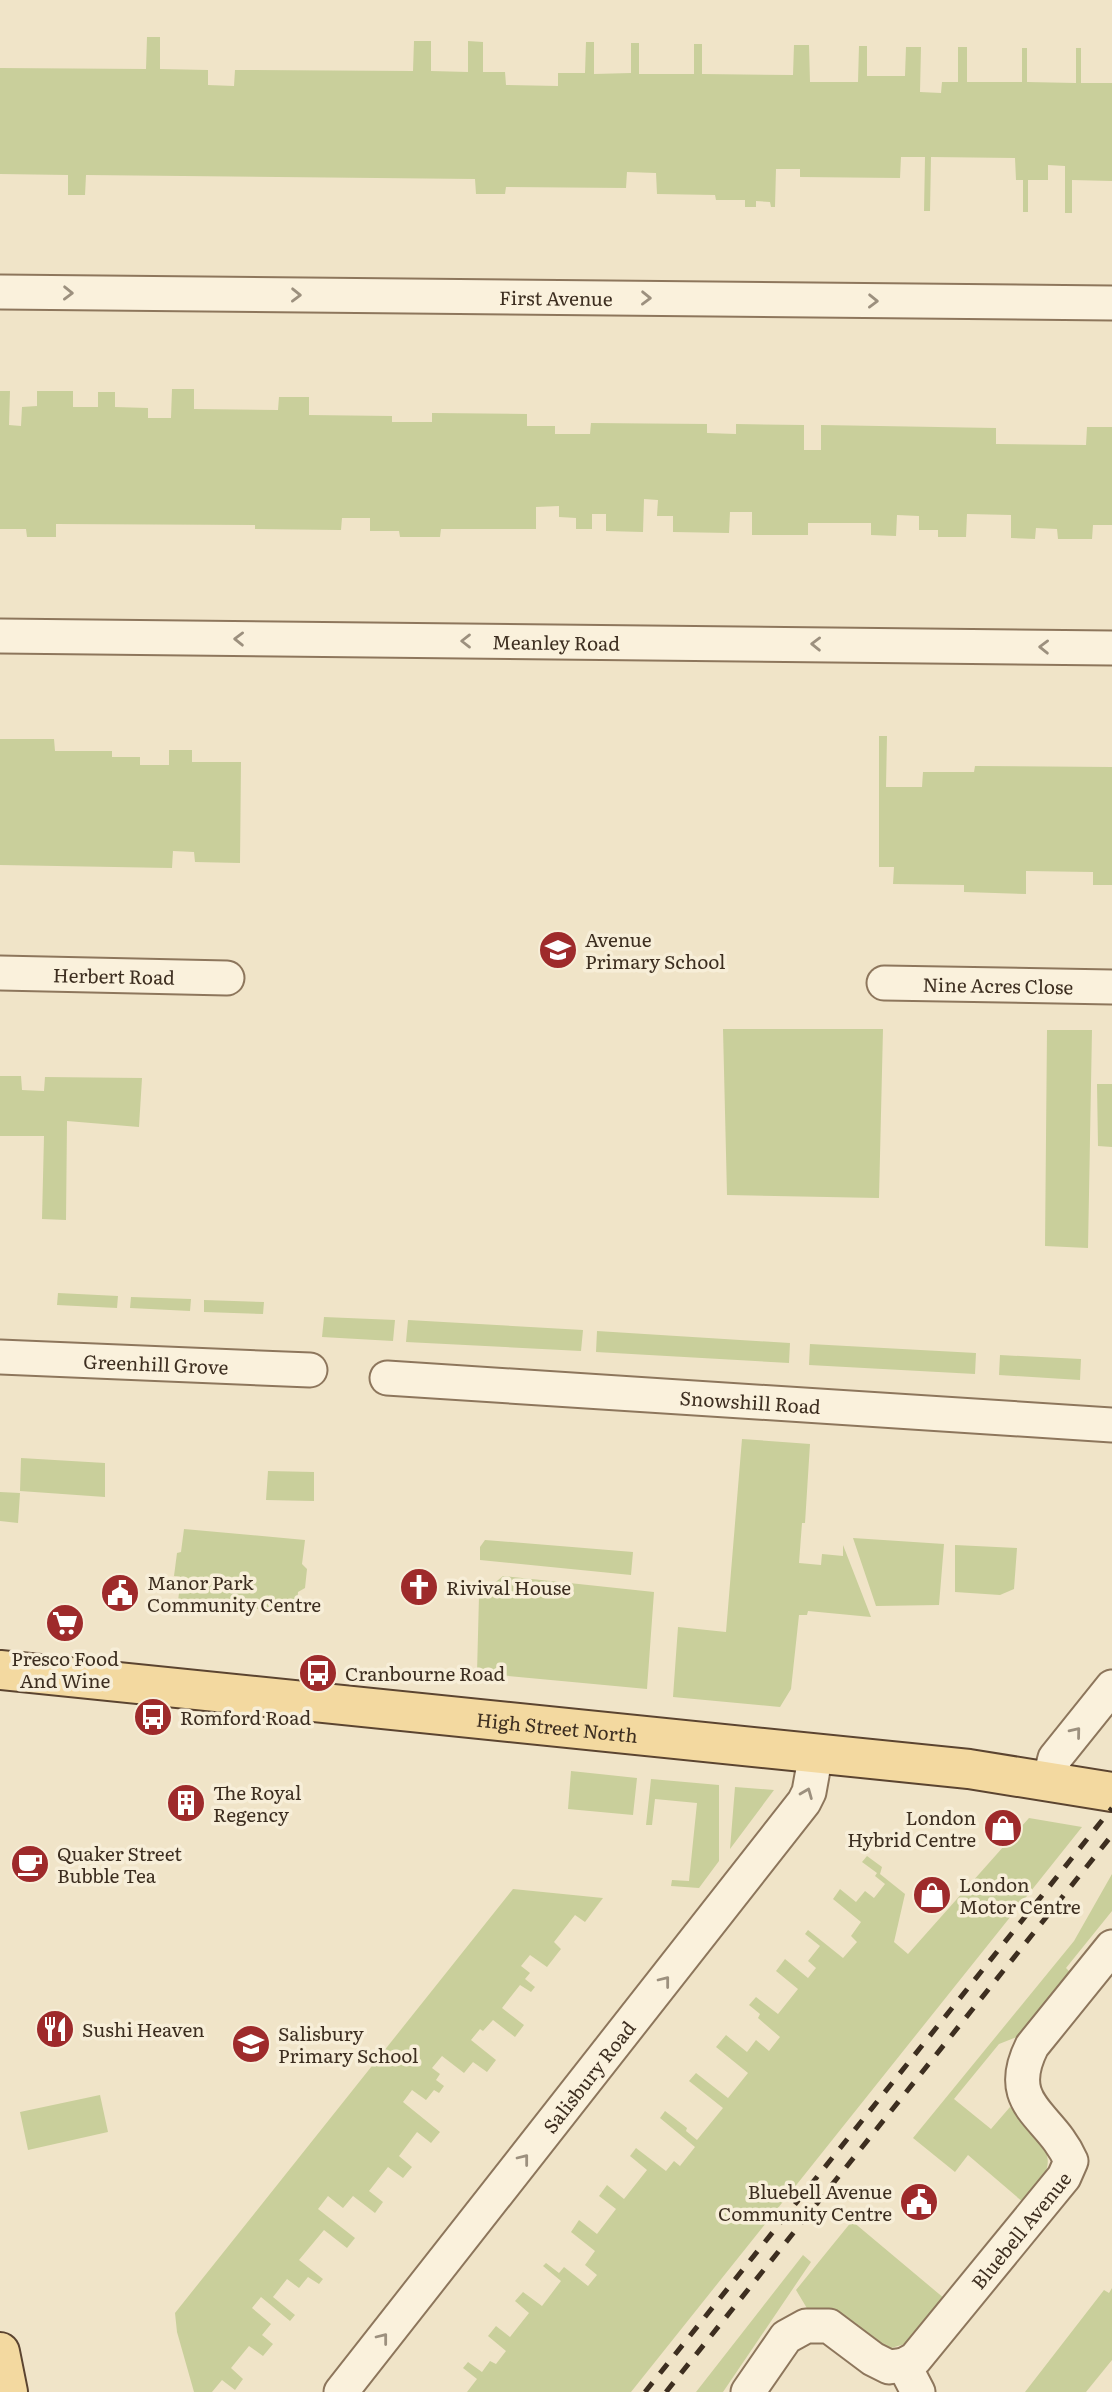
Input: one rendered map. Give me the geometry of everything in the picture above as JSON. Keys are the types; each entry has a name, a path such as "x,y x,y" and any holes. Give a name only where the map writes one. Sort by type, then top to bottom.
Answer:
{"main road":[{"name":"High Street North","path":"0,1670 969,1769 1112,1792"},
{"path":"0,2352 8,2392"}],"street":[{"name":"First Avenue","path":"0,292 1112,303"},
{"name":"Meanley Road","path":"0,636 1112,648"},
{"name":"Herbert Road","path":"0,973 227,978"},
{"name":"Nine Acres Close","path":"884,984 1112,986"},
{"name":"Greenhill Grove","path":"0,1357 310,1370"},
{"name":"Snowshill Road","path":"387,1378 1112,1425"},
{"path":"1054,1782 1055,1758 1112,1687"},
{"name":"Salisbury Road","path":"341,2392 804,1802 809,1792 816,1753"},
{"name":"Bluebell Avenue","path":"748,2392 786,2337 806,2326 828,2326 873,2359 911,2378 915,2359 1064,2177 1071,2161 1064,2146 1026,2101 1021,2074 1032,2046 1112,1947"}],"green space":[{"path":"147,37 160,37 160,69 208,70 208,85 234,86 235,70 413,71 414,41 431,41 431,71 468,72 468,41 483,42 483,72 505,72 506,85 558,86 558,73 585,73 586,42 594,42 594,74 631,73 631,43 639,43 639,74 694,74 694,44 702,44 702,74 793,75 794,45 809,45 810,82 858,82 859,46 867,46 867,76 905,76 906,47 921,47 920,92 941,93 942,82 958,82 958,47 967,47 967,82 1022,82 1022,48 1027,48 1027,82 1076,83 1076,48 1081,48 1081,83 1112,83 1112,181 1072,180 1072,213 1065,213 1065,166 1048,165 1048,180 1028,180 1028,212 1023,212 1023,180 1016,180 1015,158 931,157 930,211 924,211 925,157 901,157 900,178 800,177 800,169 776,169 775,207 771,207 770,202 756,201 756,207 745,207 745,200 716,200 715,195 657,194 656,173 627,172 626,188 506,187 505,194 476,194 475,179 86,175 85,195 68,195 68,175 0,174 0,68 146,69"},
{"path":"172,389 194,389 194,409 278,410 279,397 309,397 309,415 392,416 392,422 432,422 432,413 527,414 527,426 555,426 555,434 590,434 591,423 707,424 707,433 736,434 736,424 804,425 804,450 821,450 821,425 996,428 996,444 1086,445 1087,427 1112,427 1112,525 1093,525 1092,539 1058,539 1057,529 1036,528 1035,539 1011,538 1011,515 967,514 966,537 938,537 938,530 919,530 919,516 897,515 896,536 871,535 871,523 808,523 808,535 752,535 752,512 730,512 729,533 673,532 673,516 657,516 658,500 644,499 643,532 606,531 606,514 592,514 592,529 576,529 576,518 559,517 559,506 536,507 536,529 441,529 440,537 400,537 399,531 370,531 370,518 342,518 341,530 255,529 255,525 56,524 56,537 27,537 26,529 0,529 0,391 10,391 9,425 21,426 22,407 37,406 37,391 73,391 73,407 98,407 98,392 115,392 115,407 148,408 148,418 171,418"},
{"path":"879,736 887,736 886,787 922,787 923,772 974,772 975,766 1112,767 1112,885 1093,885 1093,872 1026,871 1026,894 964,892 964,885 893,884 894,867 879,867"},
{"path":"0,739 54,739 55,751 112,751 112,757 140,757 140,765 169,765 169,750 192,750 192,762 241,762 240,863 195,862 194,852 173,851 172,868 0,865"},
{"path":"723,1029 883,1029 879,1198 727,1195"},
{"path":"1047,1030 1092,1030 1088,1248 1045,1246"},
{"path":"0,1076 21,1076 22,1090 44,1091 45,1077 142,1078 139,1127 67,1121 66,1220 42,1219 44,1136 0,1136"},
{"path":"1097,1084 1112,1084 1112,1147 1098,1146"},
{"path":"58,1293 118,1296 117,1308 57,1305"},
{"path":"131,1297 191,1299 190,1311 130,1308"},
{"path":"204,1300 264,1302 263,1314 204,1312"},
{"path":"324,1317 395,1320 393,1341 322,1337"},
{"path":"408,1320 583,1330 581,1351 406,1342"},
{"path":"597,1331 790,1343 789,1363 596,1352"},
{"path":"810,1344 976,1353 975,1374 809,1365"},
{"path":"1000,1355 1081,1359 1080,1380 999,1375"},
{"path":"742,1439 810,1444 805,1523 802,1523 799,1563 821,1565 822,1554 843,1556 843,1545 871,1617 808,1611 807,1615 799,1615 791,1689 780,1707 673,1697 678,1627 726,1632"},
{"path":"21,1458 105,1463 105,1497 20,1491"},
{"path":"268,1471 314,1472 314,1501 266,1500"},
{"path":"0,1492 20,1493 18,1523 0,1521"},
{"path":"184,1529 305,1540 302,1564 307,1569 305,1588 298,1592 296,1613 178,1601 181,1577 174,1576"},
{"path":"853,1538 944,1544 939,1605 876,1606"},
{"path":"485,1540 633,1552 631,1575 480,1560 480,1547"},
{"path":"955,1545 1017,1548 1014,1589 1000,1595 955,1592"},
{"path":"503,1576 654,1592 647,1689 477,1673 479,1596"},
{"path":"571,1771 637,1778 633,1815 568,1809"},
{"path":"651,1779 719,1785 719,1861 699,1888 671,1886 672,1880 689,1881 697,1803 655,1799 652,1825 646,1825"},
{"path":"735,1787 774,1790 730,1849"},
{"path":"1029,1818 1082,1827 631,2392 467,2392 477,2379 463,2368 468,2362 482,2372 490,2361 496,2364 506,2351 488,2336 496,2326 510,2337 529,2313 515,2301 523,2292 542,2306 561,2281 543,2266 546,2263 559,2273 564,2267 588,2286 597,2275 585,2265 595,2251 571,2232 579,2220 597,2234 616,2209 599,2196 607,2185 624,2199 647,2170 630,2156 636,2148 666,2171 674,2161 680,2166 695,2147 660,2118 665,2111 687,2128 686,2131 697,2140 723,2108 689,2081 696,2073 728,2098 748,2073 716,2047 726,2035 747,2052 756,2040 769,2051 780,2037 758,2018 760,2014 749,2005 756,1997 778,2014 798,1989 776,1971 785,1959 808,1978 816,1968 808,1961 820,1946 805,1934 808,1930 843,1958 857,1942 851,1936 861,1922 833,1899 840,1889 856,1902 865,1891 874,1898 885,1884 875,1876 877,1873 862,1862 867,1856 882,1867 880,1874 905,1894 894,1942 908,1954"},
{"path":"1112,1874 1112,1911 1066,1968 1072,1974 1022,2035 999,2044 954,2099 991,2129 1010,2107 1039,2138 1048,2165 1040,2182 1024,2203 968,2155 955,2172 913,2138 1074,1941"},
{"path":"513,1889 603,1898 585,1922 575,1915 554,1942 561,1949 547,1967 530,1955 521,1966 530,1973 525,1979 535,1987 531,1992 520,1985 502,2008 524,2025 515,2037 493,2020 471,2040 496,2060 487,2072 473,2062 464,2073 442,2056 432,2068 440,2074 436,2080 444,2086 439,2093 434,2090 426,2100 412,2090 403,2102 440,2132 431,2143 417,2132 399,2156 412,2167 403,2178 388,2167 369,2191 383,2202 375,2213 353,2196 343,2208 328,2196 318,2209 355,2238 347,2248 324,2230 299,2260 323,2279 319,2284 308,2277 299,2288 287,2279 273,2297 295,2315 290,2321 261,2297 252,2308 271,2324 262,2335 273,2344 263,2356 249,2346 231,2368 243,2379 235,2390 222,2380 212,2392 194,2392 177,2332 175,2313"},
{"path":"100,2095 108,2132 28,2150 20,2112"},
{"path":"852,2221 945,2299 908,2343 888,2349 808,2310 796,2290"},
{"path":"803,2255 811,2262 723,2392 696,2392"},
{"path":"1112,2288 1112,2360 1086,2392 1025,2392 1104,2290 1109,2293"}],"railway":[{"path":"645,2392 1112,1808"},
{"path":"666,2392 1112,1835"}],"place":[{"name":"Avenue Primary School","path":"558,950"},
{"name":"Rivival House","path":"419,1587"},
{"name":"Manor Park Community Centre","path":"120,1593"},
{"name":"Presco Food And Wine","path":"65,1623"},
{"name":"Cranbourne Road","path":"318,1673"},
{"name":"Romford Road","path":"153,1717"},
{"name":"The Royal Regency","path":"186,1803"},
{"name":"London Hybrid Centre","path":"1003,1828"},
{"name":"Quaker Street Bubble Tea","path":"30,1864"},
{"name":"London Motor Centre","path":"932,1895"},
{"name":"Sushi Heaven","path":"55,2029"},
{"name":"Salisbury Primary School","path":"251,2044"},
{"name":"Bluebell Avenue Community Centre","path":"919,2202"}]}
